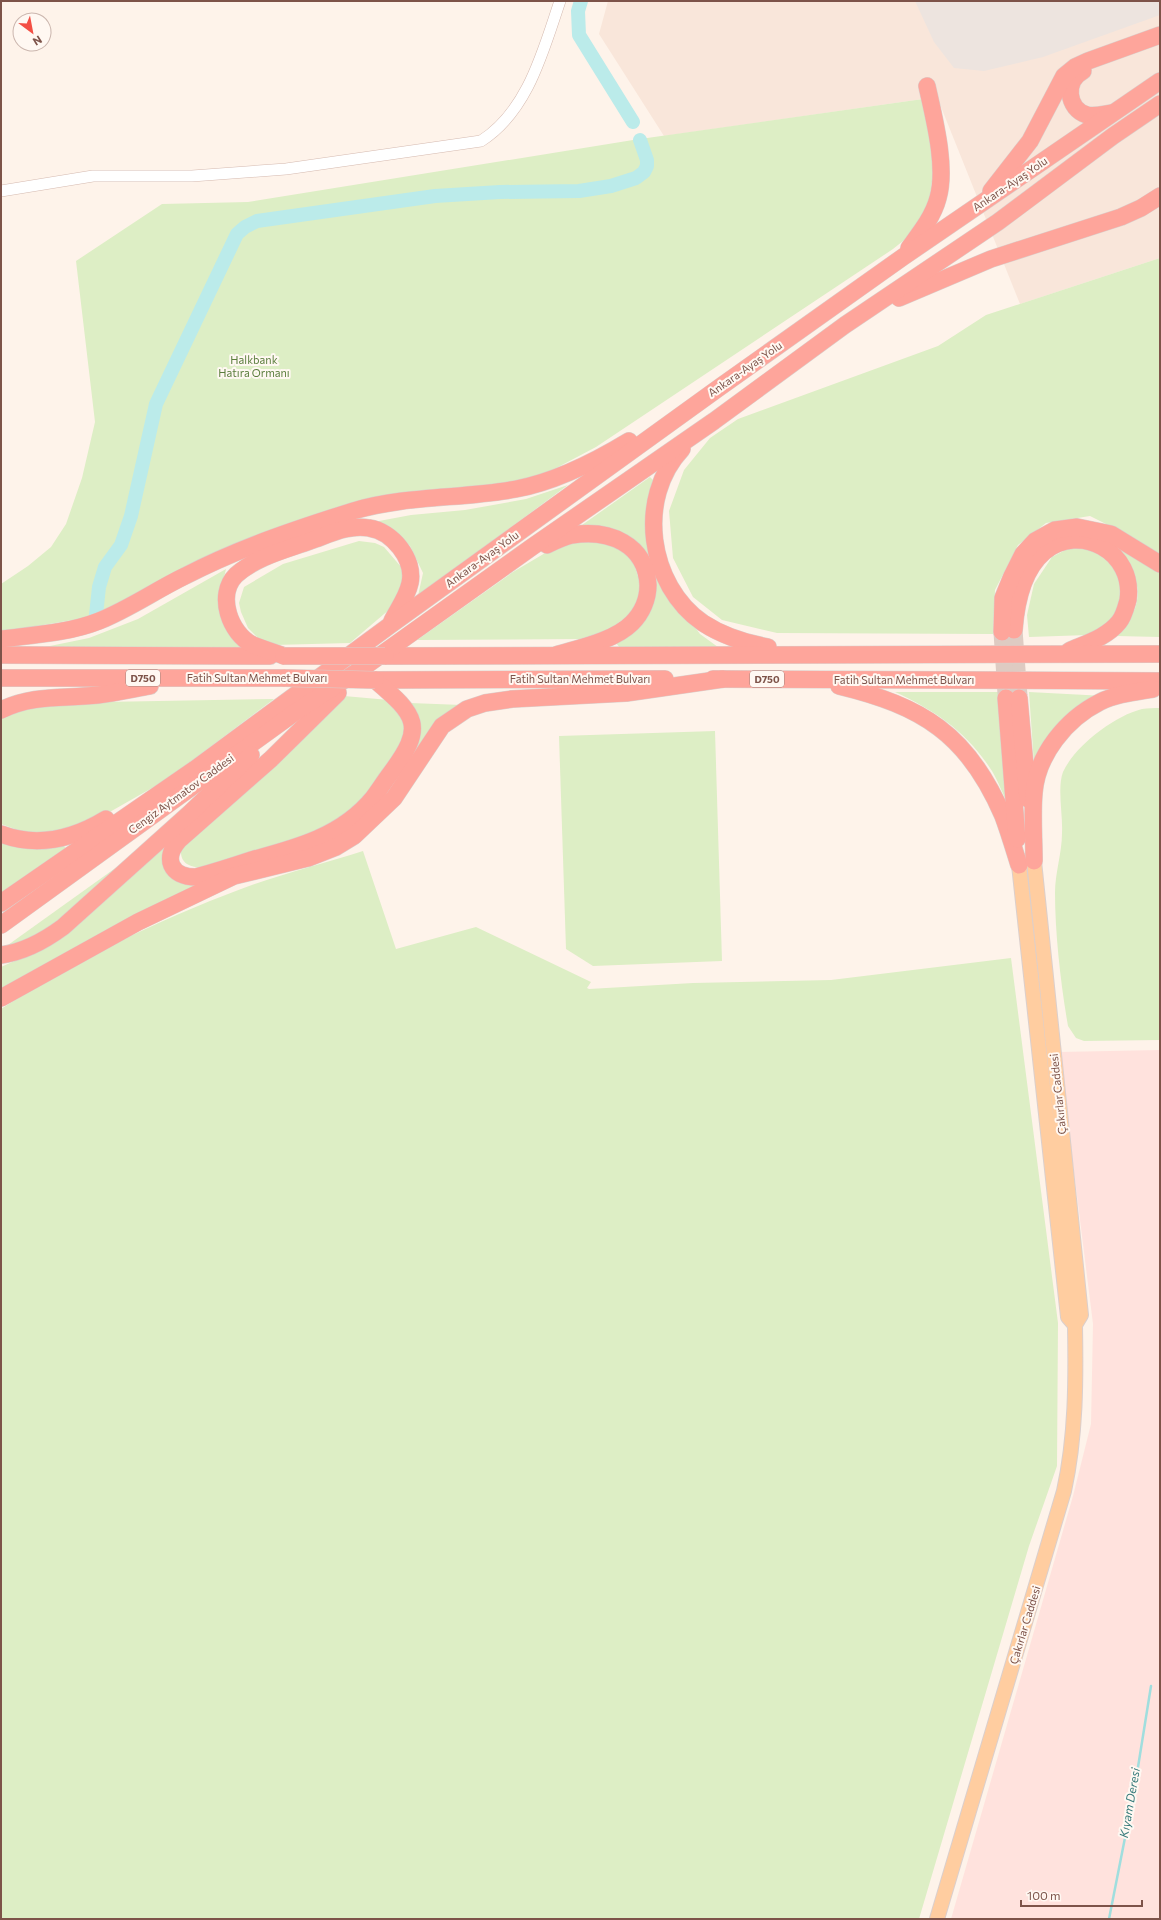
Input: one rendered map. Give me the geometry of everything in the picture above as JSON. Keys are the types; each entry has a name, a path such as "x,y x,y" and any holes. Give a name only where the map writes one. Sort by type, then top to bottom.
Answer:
{"highway":[{"path":"981,204 1033,136 1064,76 1075,67 1088,61 1160,35"},
{"path":"1114,112 1092,116 1080,111 1071,96 1072,80 1079,73 1087,69 1160,41"},
{"name":"Ankara-Ayaş Yolu","path":"335,666 720,387 903,257 1160,80"},
{"path":"903,257 928,221 938,199 942,181 936,126 927,86"},
{"name":"Ankara-Ayaş Yolu","path":"364,666 714,421 845,325 998,222 1113,136 1160,104"},
{"path":"845,325 924,286 962,270 1121,217 1141,208 1160,196"},
{"path":"1,639 81,627 99,621 185,576 268,538 355,510 410,500 517,489 537,484 578,469 620,447 720,387"},
{"path":"714,421 681,450 669,465 660,483 654,506 653,526 655,546 662,569 672,589 686,608 702,622 722,634 749,643 802,654"},
{"path":"1062,654 1109,632 1120,621 1126,608 1129,591 1127,575 1118,559 1105,548 1088,541 1071,541 1055,544 1043,553 1033,566 1020,595 1008,631 1003,598 1015,568 1023,554 1035,541 1055,530 1077,527 1111,534 1160,564"},
{"path":"284,656 252,644 237,630 229,617 226,604 228,588 236,576 253,563 274,553 341,530 368,528 380,531 399,545 410,569 410,582 405,597 389,626"},
{"path":"375,680 398,700 408,713 413,736 403,757 372,799 360,811 325,836 307,844 196,877 188,877 177,872 170,861 170,855 172,848 179,840 271,759 364,666 541,548 553,542 571,535 585,534 601,535 623,541 633,549 639,557 648,578 648,591 645,604 639,615 631,624 617,633 590,645 556,655"},
{"name":"Fatih Sultan Mehmet Bulvarı","path":"1,655 385,656 1160,654"},
{"name":"Cengiz Aytmatov Caddesi","path":"1,904 195,769 335,666"},
{"name":"Cengiz Aytmatov Caddesi","path":"1,925 294,713 364,666"},
{"name":"Fatih Sultan Mehmet Bulvarı","path":"1,678 1160,681"},
{"path":"1,710 17,702 34,698 98,695 193,678"},
{"path":"1,998 138,922 234,876 308,858 336,847 348,840 372,820 394,798 442,726 467,709 485,703 512,699 626,693 723,679"},
{"path":"812,679 866,692 892,701 917,713 941,728 960,746 976,766 991,792 1026,863"},
{"path":"1026,863 1034,792 1046,756 1055,740 1068,724 1083,712 1100,702 1118,695 1160,688"},
{"path":"1013,698 1026,863"},
{"path":"1,955 14,953 30,947 50,937 63,927 190,813 294,713"},
{"path":"1,834 31,841 52,841 66,838 100,822 195,769"}],"main road":[{"name":"Çakırlar Caddesi","path":"937,1919 1064,1491 1069,1467 1075,1406 1075,1325 1082,1315 1042,935 1026,863"},
{"name":"Çakırlar Caddesi","path":"1026,863 1027,937 1068,1317 1075,1325"},
{"path":"1027,937 1042,935"}],"street":[{"path":"1,191 92,176 192,176 286,169 481,141 495,132 517,107 540,59 560,1"}],"shaded area":[{"path":"608,1 1160,1 1160,258 1020,304 937,97 664,136 599,34"},
{"path":"915,1 1160,1 1160,15 1043,57 984,71 954,68 934,42"},
{"path":"1160,1050 1160,1919 951,1919 1073,1496 1091,1424 1093,1324 1059,1052"}],"green space":[{"name":"Halkbank Hatıra Ormanı","path":"923,99 934,164 929,207 913,233 893,249 596,447 543,475 507,483 385,499 91,617 1,632 1,584 28,566 51,547 66,524 82,478 95,422 76,261 162,204 248,202 633,140"},
{"path":"1160,258 1160,555 1126,534 1090,516 1046,523 1018,545 995,590 993,634 777,633 722,620 693,597 673,558 669,511 684,470 710,438 738,419 938,346 986,315"},
{"path":"650,477 655,482 648,510 675,601 700,634 722,650 622,650 616,643 641,621 653,604 656,595 656,584 653,572 640,551 575,530"},
{"path":"568,485 418,596 423,573 410,546 396,533 363,524 411,515 465,510 526,499"},
{"path":"591,539 621,549 633,560 639,580 639,595 634,611 609,630 580,639 417,640 513,572 557,546"},
{"path":"359,541 375,543 384,547 402,568 402,583 397,603 350,643 274,645 259,639 248,628 239,603 244,587 283,564"},
{"path":"1091,547 1117,570 1124,602 1110,624 1088,635 1029,637 1027,615 1034,584 1052,557 1069,548"},
{"path":"1119,547 1160,570 1160,637 1116,636 1133,614 1137,603 1138,593 1133,571"},
{"path":"226,569 220,594 242,648 45,647 89,638 138,619"},
{"path":"895,692 999,692 1008,805 992,771 972,745 961,734 937,715"},
{"path":"1029,692 1105,696 1081,709 1035,778"},
{"path":"344,696 389,700 400,710 408,730 402,750 358,807 310,838 200,868 188,865 183,861 181,849"},
{"path":"274,699 166,780 108,813 64,833 29,834 1,824 1,716 47,703"},
{"path":"410,703 462,705 445,716 431,730 384,800 370,816 354,829 332,843 308,854 239,870 202,886 115,930 1,993 1,967 30,954 61,935 164,845 163,859 168,872 176,879 183,882 198,882 234,869 304,849 337,834 352,824 366,812 374,802 414,746 418,731 415,714"},
{"path":"1160,708 1160,1040 1084,1041 1076,1038 1068,1026 1057,943 1055,893 1062,840 1060,794 1061,778 1063,772 1076,752 1096,733 1131,713 1142,709"},
{"path":"715,731 722,961 593,966 566,949 559,736"},
{"path":"1,839 63,845 68,851 1,896"},
{"path":"142,849 51,927 25,943 1,950"},
{"path":"363,851 396,949 476,927 591,982 587,988 589,989 693,983 831,980 1011,958 1058,1323 1057,1466 1029,1546 919,1919 1,1919 1,1009 58,974 118,942 179,914 256,884"}],"waterway":[{"path":"581,1 578,11 579,35 633,122"},
{"path":"96,615 99,587 105,567 121,545 131,516 156,404 237,234 245,227 257,221 435,196 500,192 579,191 611,186 636,178 644,172 647,166 647,160 640,140"},
{"name":"Kıyam Deresi","path":"1109,1919 1134,1792 1151,1686"}],"tunnel":[{"path":"1014,630 1019,696"},
{"path":"1002,632 1006,694"}]}
